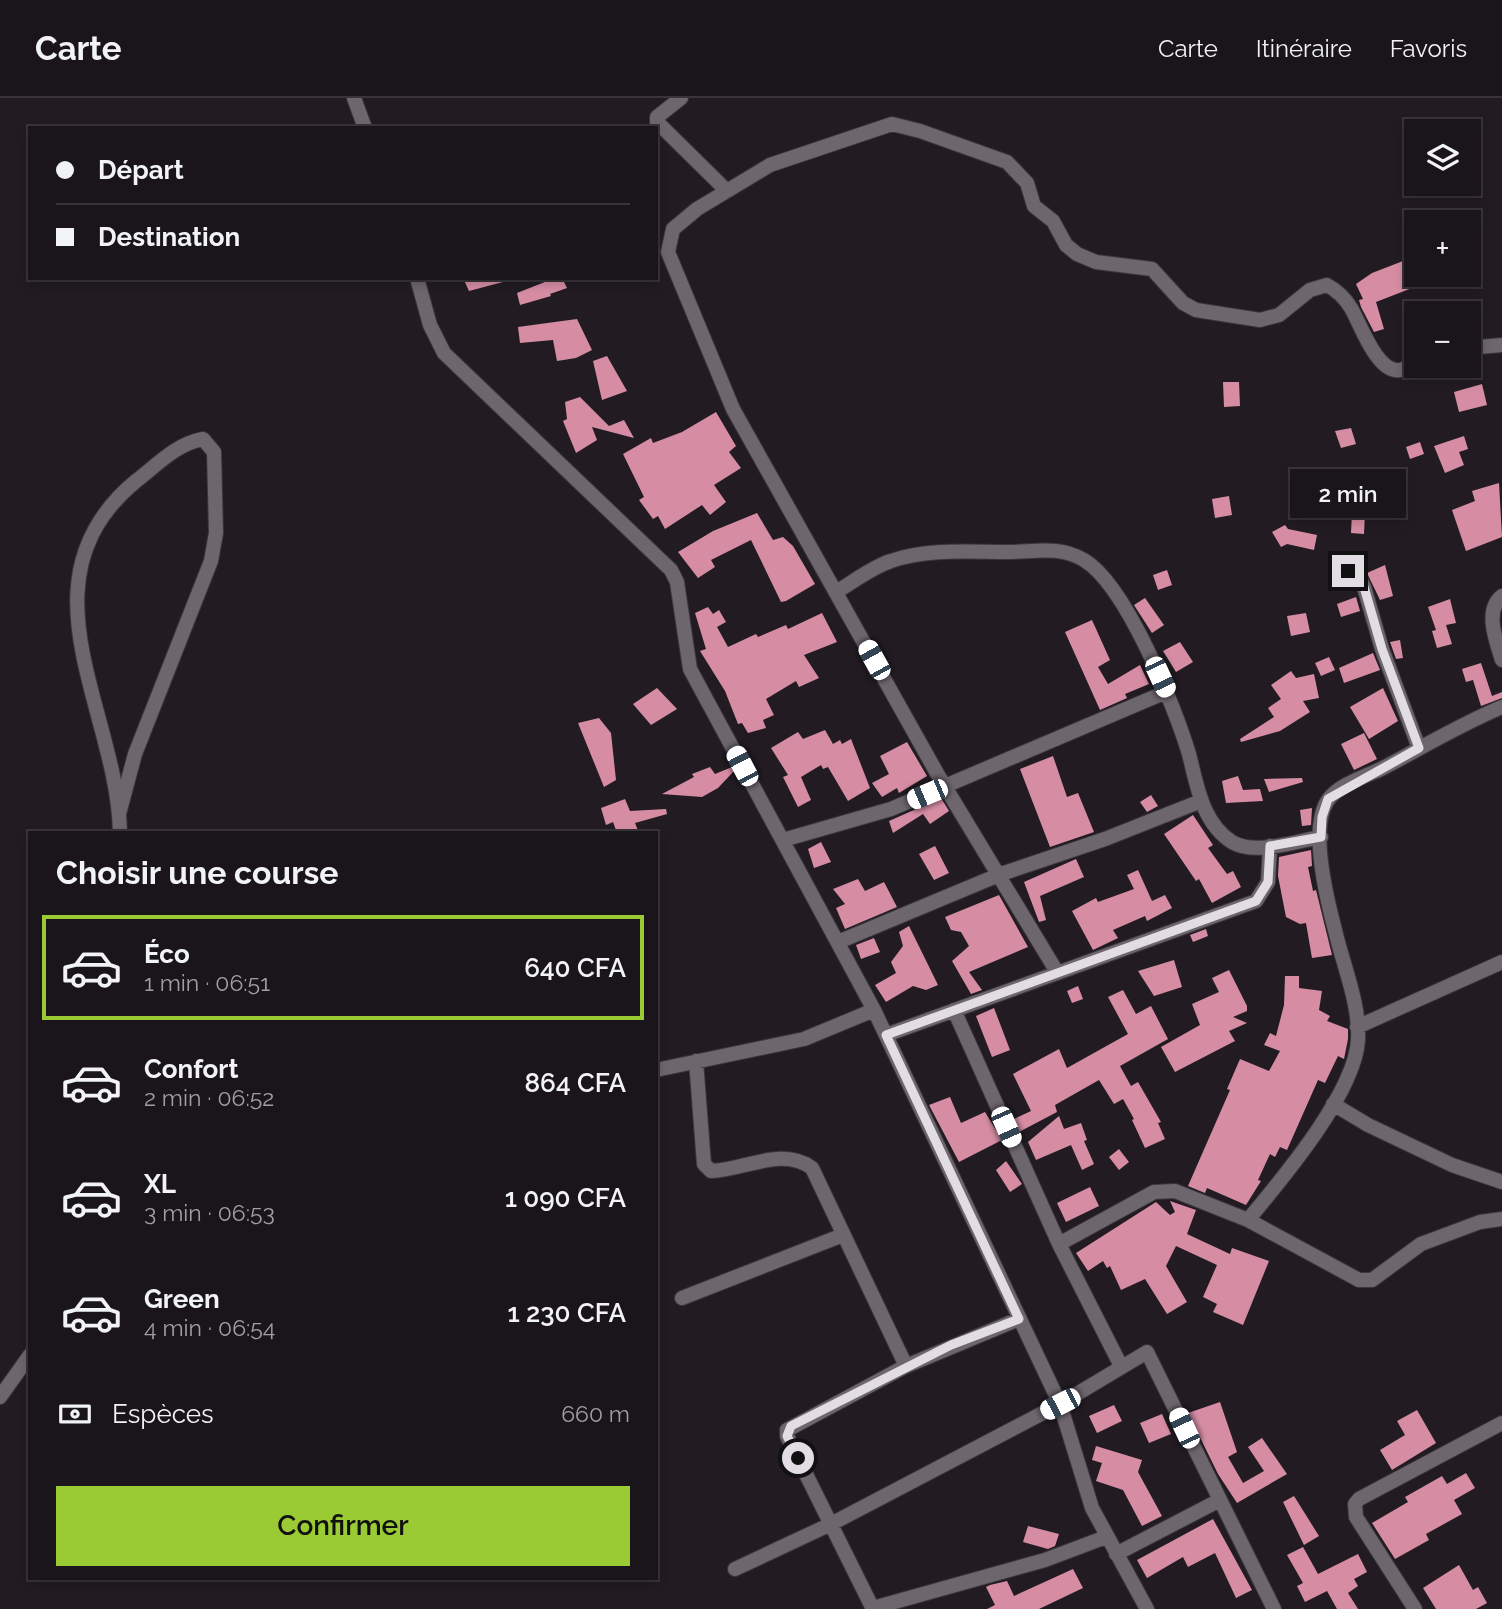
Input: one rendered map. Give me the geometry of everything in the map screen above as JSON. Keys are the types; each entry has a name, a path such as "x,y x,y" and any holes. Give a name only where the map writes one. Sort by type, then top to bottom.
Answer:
{"street":[{"path":"354,98 364,126"},
{"path":"681,98 657,117 657,122 727,191"},
{"path":"1057,972 1001,874 946,786 733,409 668,252 673,229 697,209 770,165 891,124 1007,162 1027,183 1034,206 1053,221 1066,245 1085,259 1152,269 1189,308 1260,320 1279,315 1310,290 1326,285 1350,307 1365,338 1383,363 1391,369 1404,368"},
{"path":"418,280 429,325 444,352 671,570 677,582 690,669 874,1010 1060,1404 1082,1481 1106,1537 1147,1609"},
{"path":"1481,347 1502,345"},
{"path":"119,814 135,754 211,561 216,533 214,452 203,439 184,443 117,497 88,538 76,604 78,634 119,814 120,831"},
{"path":"836,592 890,561 919,555 1049,549 1085,561 1099,572 1137,626 1166,692 1201,801 1213,824 1233,843 1270,846 1321,837"},
{"path":"1348,571 1360,579 1364,587 1382,649 1419,748"},
{"path":"1502,596 1495,601 1492,613 1502,660"},
{"path":"783,840 891,809 1166,692"},
{"path":"1248,1220 1283,1177 1333,1104 1353,1058 1357,1027 1334,928 1321,837 1322,817 1328,799 1419,748 1502,707"},
{"path":"838,942 1001,874 1105,839 1201,801"},
{"path":"886,1035 1256,901 1268,882 1270,846"},
{"path":"1357,1027 1502,962"},
{"path":"658,1070 804,1039 874,1010"},
{"path":"954,1010 1059,1244 1121,1366"},
{"path":"696,1061 704,1164 711,1171 724,1171 776,1159 802,1160 812,1168 906,1366"},
{"path":"1333,1104 1440,1160 1502,1182"},
{"path":"1059,1244 1164,1189 1248,1220 1317,1260 1359,1280 1371,1280 1421,1244 1480,1222 1502,1219"},
{"path":"682,1298 842,1235"},
{"path":"1019,1319 906,1366 788,1430 787,1436 873,1609 1045,1560 1106,1537"},
{"path":"735,1569 831,1524 1060,1404 1144,1352 1150,1354 1218,1501 1274,1609"},
{"path":"0,1397 28,1358"},
{"path":"1415,1609 1356,1517 1355,1504 1359,1499 1502,1423"},
{"path":"1116,1554 1218,1501"}],"building":[{"path":"1404,261 1404,287 1415,287 1376,302 1384,329 1374,332 1361,307 1359,300 1363,299 1356,284 1372,273"},
{"path":"464,280 502,280 503,282 469,291"},
{"path":"550,280 563,280 567,288 520,305 517,293"},
{"path":"577,319 592,350 576,358 557,361 553,340 520,343 518,327"},
{"path":"607,356 627,391 602,400 593,361"},
{"path":"1223,382 1239,382 1240,406 1224,407"},
{"path":"1482,384 1487,405 1459,412 1454,392"},
{"path":"580,397 609,426 624,420 634,438 592,427 597,440 576,453 563,421 567,419 565,402"},
{"path":"716,412 736,446 729,452 741,468 714,485 726,502 710,515 702,505 665,529 658,516 653,519 639,500 644,497 623,454 651,438 653,443 682,432"},
{"path":"1351,428 1356,444 1341,448 1335,431"},
{"path":"1464,436 1468,449 1459,452 1464,465 1445,473 1434,446"},
{"path":"1420,442 1424,454 1410,459 1406,447"},
{"path":"1499,483 1502,537 1466,551 1452,510 1475,501 1472,491"},
{"path":"1229,496 1232,515 1215,518 1212,499"},
{"path":"1352,512 1365,512 1364,534 1351,533"},
{"path":"757,513 773,540 783,537 793,546 815,584 786,601 781,602 751,540 711,560 715,567 698,578 678,552 713,531"},
{"path":"1285,525 1288,529 1317,535 1314,550 1287,544 1281,547 1272,532"},
{"path":"1385,565 1393,596 1380,600 1367,573"},
{"path":"1167,570 1172,585 1158,590 1153,575"},
{"path":"1356,597 1360,611 1341,617 1337,604"},
{"path":"1145,598 1164,625 1152,633 1134,605"},
{"path":"1450,599 1456,623 1446,625 1452,644 1437,648 1432,631 1436,630 1428,607"},
{"path":"708,607 713,614 719,610 726,622 717,627 728,647 756,634 758,637 786,625 788,629 822,613 837,642 804,655 819,678 799,687 796,681 766,699 774,715 763,720 766,728 748,733 742,723 738,724 725,691 700,651 706,649 695,613"},
{"path":"1306,613 1310,632 1291,636 1287,616"},
{"path":"1092,620 1110,660 1098,667 1108,684 1140,665 1149,684 1125,694 1127,698 1100,710 1065,632"},
{"path":"1400,640 1403,658 1396,659 1390,642"},
{"path":"1180,642 1193,662 1176,672 1163,651"},
{"path":"1373,653 1380,670 1344,683 1339,668"},
{"path":"1329,657 1335,670 1321,676 1315,663"},
{"path":"1481,663 1492,696 1502,692 1502,698 1481,706 1473,680 1466,682 1462,669"},
{"path":"1291,671 1296,678 1314,674 1319,698 1303,701 1310,712 1280,731 1241,742 1240,739 1274,717 1268,708 1281,699 1271,685"},
{"path":"657,688 677,709 651,725 633,704"},
{"path":"1383,688 1398,721 1369,739 1350,707"},
{"path":"599,718 611,733 616,780 604,787 578,723"},
{"path":"825,730 833,744 840,740 842,744 851,739 870,788 848,801 828,767 823,769 821,765 801,777 811,800 798,807 783,777 788,775 771,748 798,732 803,739"},
{"path":"1364,733 1377,759 1354,770 1341,744"},
{"path":"907,742 927,776 899,793 897,788 882,797 872,783 889,774 880,756"},
{"path":"1053,756 1067,797 1078,793 1094,832 1050,847 1020,769"},
{"path":"710,767 715,774 732,767 734,771 718,788 702,797 662,794 694,777 692,774"},
{"path":"1238,776 1243,790 1260,789 1263,801 1226,803 1222,781"},
{"path":"1302,778 1303,782 1269,792 1264,779"},
{"path":"1151,795 1158,806 1147,812 1140,802"},
{"path":"941,798 949,811 930,824 923,814 893,833 889,821"},
{"path":"625,799 630,811 666,809 667,814 635,823 638,831 616,831 613,822 606,825 601,808"},
{"path":"1312,808 1311,825 1302,826 1300,810"},
{"path":"1193,815 1213,845 1208,848 1227,874 1233,871 1241,887 1212,903 1199,879 1196,881 1164,834"},
{"path":"821,842 831,862 814,868 808,849"},
{"path":"935,846 949,873 934,880 919,854"},
{"path":"1311,850 1312,866 1308,867 1332,955 1312,958 1306,923 1300,924 1286,917 1278,876 1279,857"},
{"path":"1076,859 1084,877 1040,896 1046,920 1039,922 1024,882"},
{"path":"1138,870 1152,901 1165,895 1172,908 1147,921 1145,916 1113,930 1118,938 1093,950 1072,911 1096,898 1098,902 1134,889 1127,875"},
{"path":"858,879 865,891 884,882 897,907 845,929 836,908 845,904 833,889"},
{"path":"999,895 1028,947 969,972 982,990 971,994 952,961 969,946 961,932 951,930 945,917"},
{"path":"909,926 938,985 926,990 913,986 886,1002 875,985 896,973 891,962 903,946 899,932"},
{"path":"1206,929 1208,936 1193,942 1190,935"},
{"path":"874,938 880,952 861,959 856,945"},
{"path":"1174,960 1182,987 1154,996 1138,971"},
{"path":"1229,970 1247,1006 1247,1011 1233,1017 1247,1023 1229,1031 1235,1041 1175,1072 1161,1047 1200,1025 1192,1004 1219,992 1212,978"},
{"path":"1285,976 1299,976 1299,988 1322,991 1319,1010 1330,1016 1327,1021 1348,1029 1348,1039 1344,1059 1338,1056 1325,1083 1318,1080 1287,1150 1280,1147 1275,1157 1270,1154 1258,1180 1261,1181 1246,1205 1207,1188 1205,1193 1188,1186 1230,1090 1227,1089 1240,1059 1269,1071 1280,1051 1264,1045 1270,1033 1276,1036 1284,1005"},
{"path":"1078,986 1083,999 1072,1003 1067,991"},
{"path":"1123,990 1136,1014 1151,1006 1168,1039 1120,1066 1131,1086 1138,1082 1161,1122 1158,1123 1165,1139 1145,1148 1123,1099 1114,1104 1099,1080 1055,1105 1057,1112 1019,1132 1014,1119 1031,1111 1013,1074 1059,1049 1067,1068 1128,1034 1108,997"},
{"path":"994,1008 1010,1050 992,1057 976,1016"},
{"path":"950,1097 961,1123 985,1112 1002,1140 959,1162 929,1105"},
{"path":"1059,1116 1064,1129 1081,1123 1087,1140 1084,1141 1094,1164 1082,1170 1071,1145 1036,1160 1028,1142"},
{"path":"1119,1149 1129,1162 1119,1170 1109,1157"},
{"path":"1006,1161 1022,1184 1010,1192 996,1170"},
{"path":"1090,1187 1099,1206 1066,1222 1057,1203"},
{"path":"1170,1201 1196,1210 1187,1234 1230,1254 1232,1248 1269,1261 1243,1325 1213,1312 1217,1304 1203,1297 1217,1265 1176,1246 1166,1266 1187,1302 1167,1314 1145,1279 1121,1290 1110,1266 1107,1268 1103,1261 1088,1271 1076,1253 1156,1202 1170,1215 1175,1212"},
{"path":"1220,1402 1237,1452 1228,1457 1243,1483 1264,1471 1248,1447 1262,1438 1287,1474 1237,1503 1218,1474 1188,1413"},
{"path":"1114,1405 1122,1421 1097,1433 1089,1416"},
{"path":"1417,1410 1436,1443 1392,1470 1380,1450 1405,1435 1397,1421"},
{"path":"1162,1414 1171,1434 1149,1443 1140,1423"},
{"path":"1096,1446 1142,1460 1138,1472 1162,1516 1142,1526 1123,1490 1096,1481 1102,1463 1092,1460"},
{"path":"1466,1473 1475,1488 1454,1500 1462,1514 1426,1534 1429,1540 1395,1559 1372,1523 1408,1502 1405,1497 1442,1476 1447,1484"},
{"path":"1294,1496 1319,1536 1304,1545 1283,1502"},
{"path":"1213,1519 1252,1590 1236,1598 1215,1553 1188,1567 1183,1557 1147,1578 1137,1560"},
{"path":"1028,1526 1059,1534 1055,1546 1048,1549 1023,1542"},
{"path":"1303,1547 1318,1574 1358,1554 1367,1572 1354,1579 1358,1586 1348,1593 1358,1609 1337,1609 1327,1591 1305,1602 1297,1586 1303,1583 1287,1555"},
{"path":"1459,1565 1473,1590 1478,1587 1487,1603 1476,1609 1436,1609 1423,1588"},
{"path":"1073,1569 1083,1588 1039,1609 987,1609 995,1605 986,1587 990,1585 1007,1581 1014,1596"}],"route":[{"path":"798,1458 787,1436 791,1426 906,1366 951,1345 1019,1319 886,1035 1194,921 1256,901 1268,882 1270,846 1321,837 1322,817 1328,799 1349,784 1419,748 1382,649 1364,587 1360,579 1348,571"}]}
